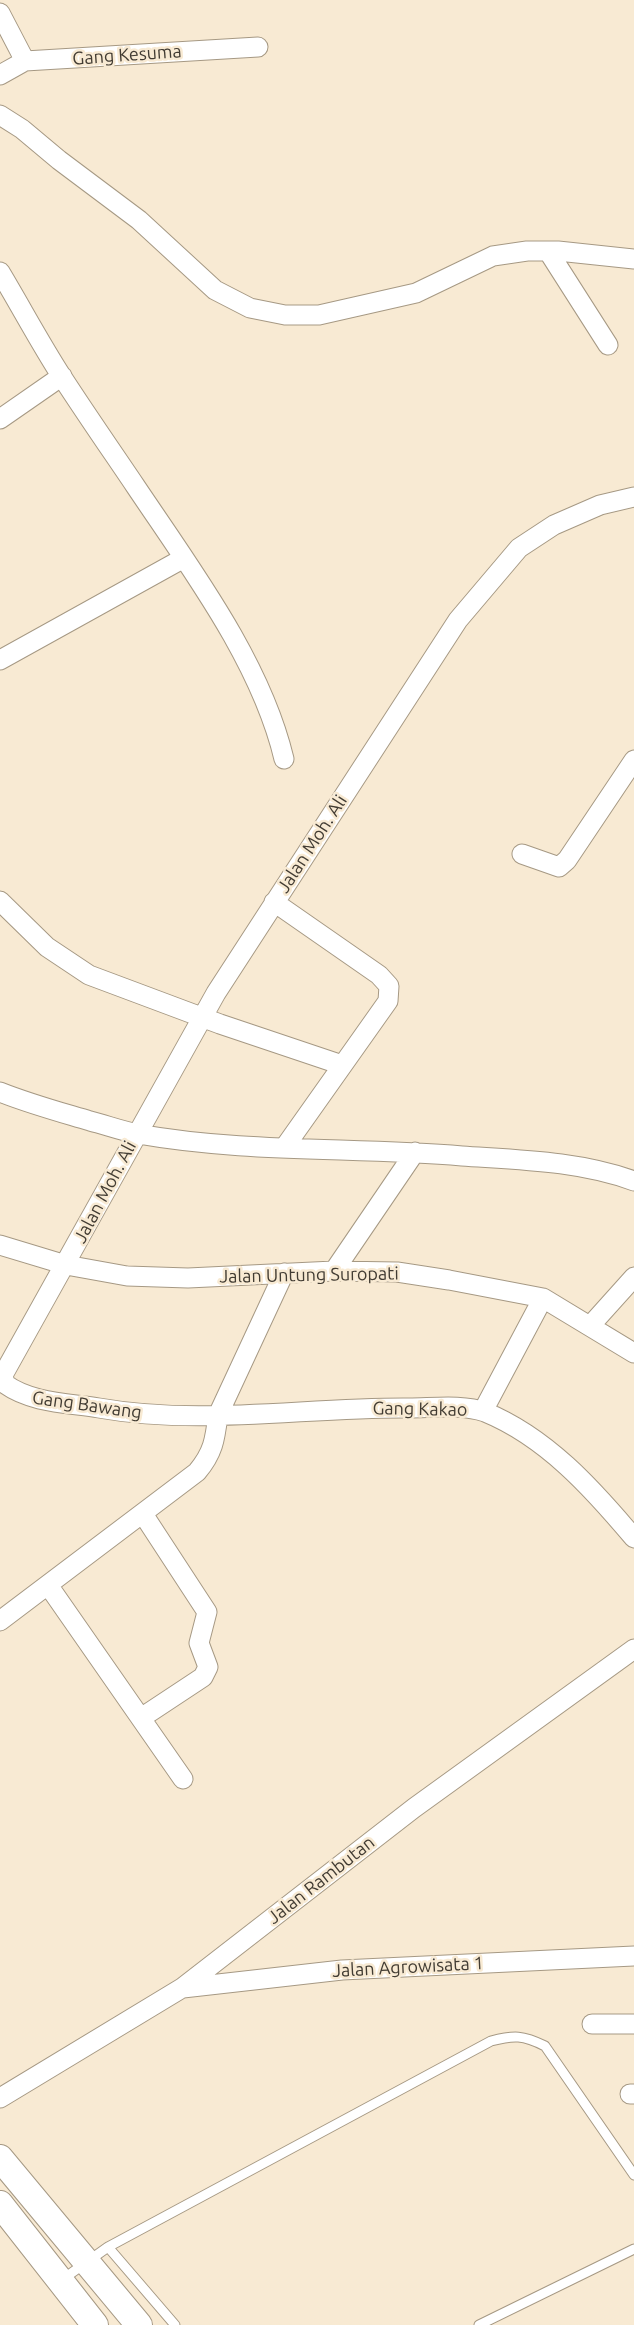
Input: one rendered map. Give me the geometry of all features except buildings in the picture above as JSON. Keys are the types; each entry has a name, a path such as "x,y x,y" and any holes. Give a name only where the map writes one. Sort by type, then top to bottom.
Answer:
{"street":[{"path":"0,14 25,61"},
{"name":"Gang Kesuma","path":"0,76 25,61 258,47"},
{"path":"0,115 22,129 59,160 139,220 215,290 250,308 285,315 319,315 416,293 494,256 527,250 634,259"},
{"path":"548,251 608,345"},
{"path":"0,272 62,376 184,558 257,682 272,716 284,759"},
{"path":"0,419 62,376"},
{"name":"Jalan Moh. Ali","path":"66,1265 136,1134 203,1017 274,902 458,620 520,548 554,525 600,505 634,497"},
{"path":"0,660 184,558"},
{"path":"522,854 559,867 567,860 628,781 634,760"},
{"path":"0,901 47,947 89,975 342,1066"},
{"path":"274,902 378,975 389,986 388,1001 284,1148"},
{"path":"0,1092 27,1103 136,1134 198,1142 284,1148 415,1152 562,1163 613,1174 634,1181"},
{"path":"334,1271 415,1152"},
{"name":"Jalan Untung Suropati","path":"0,1245 66,1265 127,1276 188,1278 334,1271 397,1272 543,1298 634,1353"},
{"name":"Gang Bawang","path":"66,1265 9,1362 3,1375 5,1384 24,1396 130,1414 218,1415"},
{"path":"0,1621 143,1514 197,1472 209,1459 215,1439 218,1415 284,1273"},
{"path":"590,1326 634,1277"},
{"path":"483,1411 543,1298"},
{"name":"Gang Kakao","path":"218,1415 376,1408 483,1411 531,1437 561,1460 609,1508 634,1538"},
{"path":"141,1718 203,1677 208,1667 198,1644 207,1612 143,1514"},
{"path":"48,1585 183,1779"},
{"name":"Jalan Rambutan","path":"0,2098 182,1988 414,1808 634,1649"},
{"name":"Jalan Agrowisata 1","path":"182,1988 342,1970 634,1956"},
{"path":"592,2024 634,2024"},
{"path":"0,2158 98,2254 139,2325"},
{"path":"0,2204 95,2325"},
{"path":"0,2219 85,2325"}],"lane":[{"path":"60,2281 98,2254 491,2042 509,2036 527,2037 545,2046 634,2174"},
{"path":"479,2325 634,2249"},
{"path":"98,2254 175,2325"}]}
